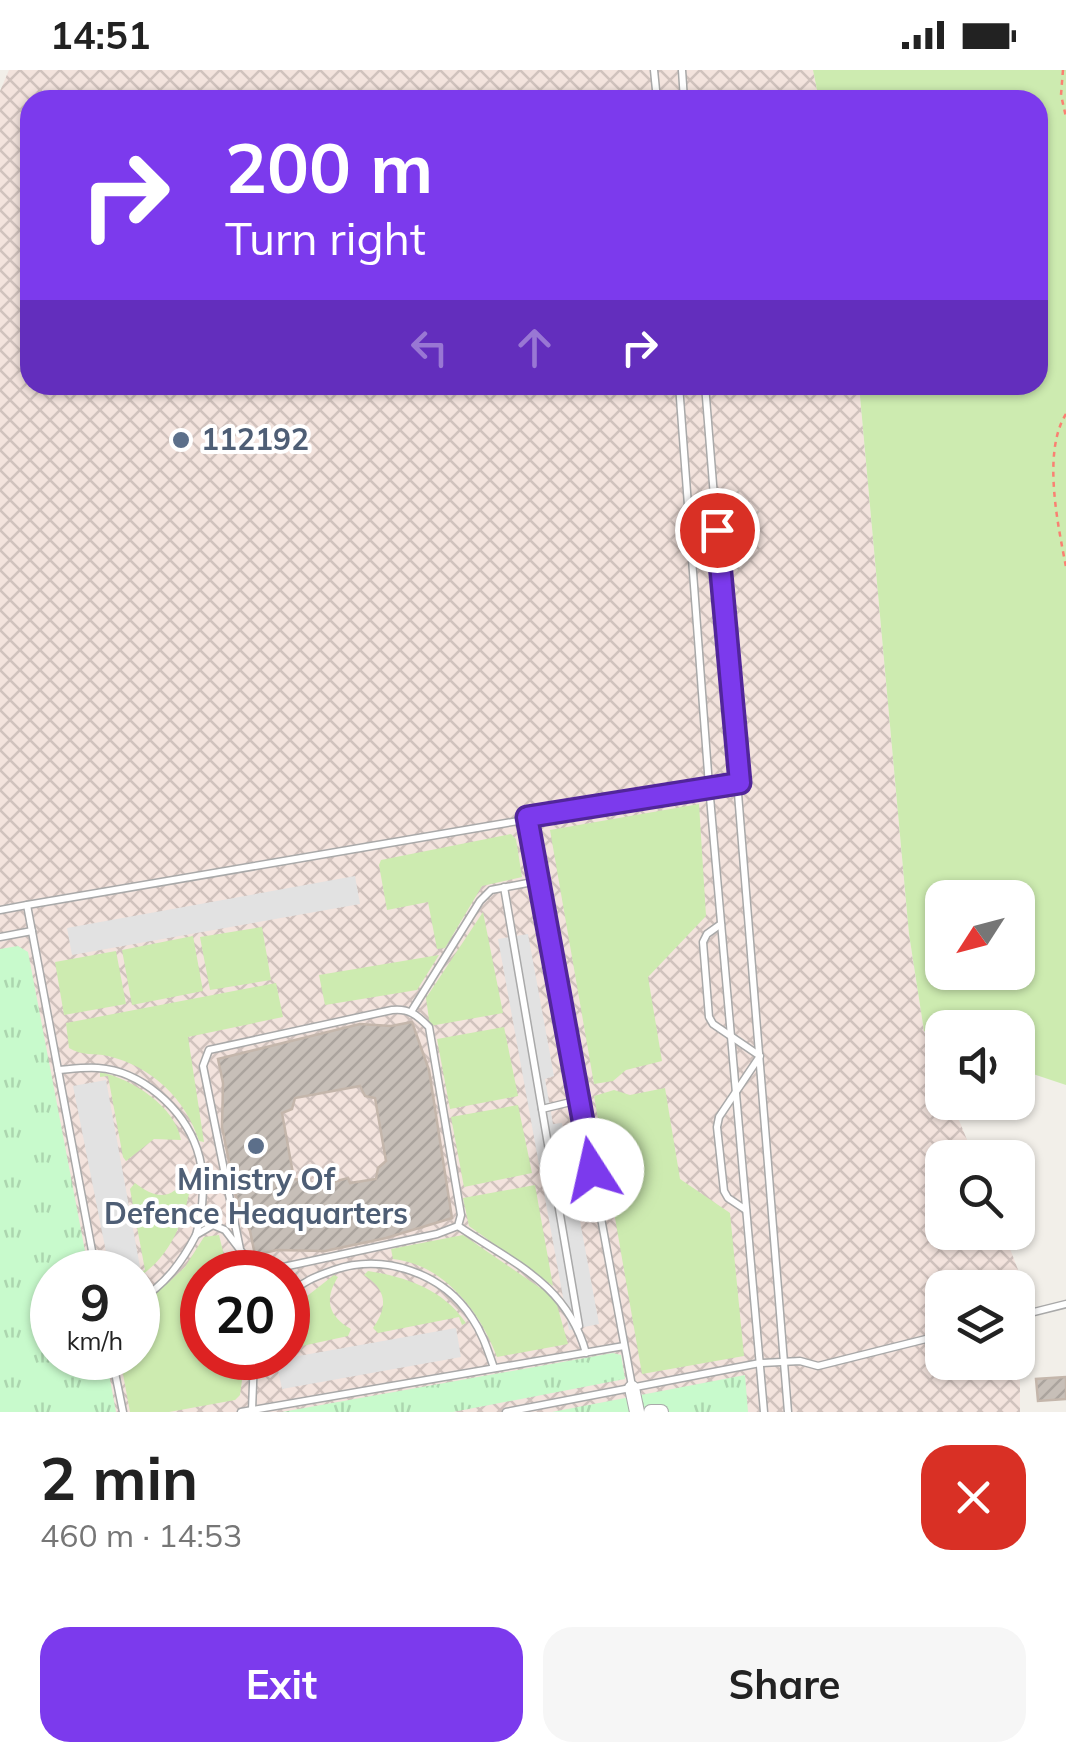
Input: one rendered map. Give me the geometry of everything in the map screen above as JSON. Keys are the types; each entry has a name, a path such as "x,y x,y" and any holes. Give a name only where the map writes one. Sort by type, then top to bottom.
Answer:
{"street":[{"path":"632,1388 637,1412"},
{"path":"650,1412 661,1412"}],"lane":[{"path":"679,395 764,1412"},
{"path":"706,395 788,1412"},
{"path":"0,910 740,783"},
{"path":"527,817 632,1388"},
{"path":"411,1012 480,901 491,890 538,881"},
{"path":"504,887 586,1352"},
{"path":"28,905 92,1250"},
{"path":"721,924 707,934 702,952 709,1017 760,1056"},
{"path":"0,936 32,932"},
{"path":"240,1248 203,1066 210,1050 392,1010 411,1012 428,1027 461,1215 458,1226"},
{"path":"747,1210 724,1191 717,1127 719,1117 760,1056"},
{"path":"58,1070 100,1068 130,1076 171,1106 197,1148 201,1217 180,1265 160,1284"},
{"path":"542,1109 579,1100"},
{"path":"196,1234 213,1225 225,1230 240,1248"},
{"path":"310,1263 458,1226"},
{"path":"458,1226 554,1291 579,1326"},
{"path":"310,1279 369,1262 399,1266 425,1276 471,1316 494,1368"},
{"path":"1035,1312 1066,1304"},
{"path":"506,1412 760,1363 785,1361 818,1366 925,1339"},
{"path":"242,1412 624,1346"},
{"path":"116,1380 123,1412"},
{"path":"252,1410 253,1380"}],"path":[{"path":"1063,70 1066,117"},
{"path":"1066,414 1058,433 1054,478 1066,567"}],"shaded area":[{"path":"9,70 813,70 817,90 20,90 20,395 860,395 909,934 925,1034 925,1120 959,1120 967,1140 925,1140 925,1250 1010,1250 1018,1270 925,1270 925,1380 1020,1380 1020,1412 0,1412 0,91"},
{"path":"355,876 360,904 72,955 67,928"},
{"path":"528,934 554,1076 545,1079 553,1124 562,1123 599,1324 569,1330 498,939"},
{"path":"106,1080 137,1250 106,1250 73,1086"},
{"path":"456,1328 461,1357 282,1389 280,1380 310,1380 310,1354"}],"green space":[{"path":"813,70 1066,70 1066,1085 1035,1075 1035,1010 925,1010 924,1031 909,934 860,395 1048,395 1048,90 817,90"},
{"path":"699,804 706,916 648,977 662,1061 626,1070 613,1081 594,1084 550,830"},
{"path":"511,834 516,839 522,877 482,886 445,948 437,949 428,902 387,910 381,860"},
{"path":"483,912 503,1013 430,1026 426,998"},
{"path":"262,927 271,980 210,990 200,937"},
{"path":"193,936 203,991 132,1005 122,950"},
{"path":"18,946 28,952 85,1250 30,1250 30,1380 110,1380 116,1412 0,1412 0,949"},
{"path":"116,951 126,1004 64,1015 55,962"},
{"path":"439,955 417,990 325,1005 319,975"},
{"path":"276,983 283,1017 188,1037 204,1142 199,1141 176,1098 152,1076 124,1061 69,1048 66,1023"},
{"path":"504,1027 518,1096 450,1109 437,1039"},
{"path":"100,1072 138,1088 161,1105 181,1140 154,1139 126,1161 108,1076 100,1077"},
{"path":"665,1088 680,1179 730,1213 744,1356 642,1374 594,1096 614,1090 630,1095"},
{"path":"518,1105 532,1173 464,1187 451,1117"},
{"path":"188,1176 192,1179 176,1234 160,1258 160,1250 141,1250 130,1189 135,1183 151,1193 164,1195"},
{"path":"535,1185 553,1286 469,1226 463,1198"},
{"path":"219,1235 223,1250 196,1250 204,1237"},
{"path":"463,1235 555,1298 568,1344 497,1357 481,1324 458,1293 429,1270 393,1259 391,1249"},
{"path":"368,1271 423,1286 446,1301 466,1323 462,1325 459,1317 378,1333 373,1328 383,1298 377,1286 364,1275"},
{"path":"180,1272 180,1380 242,1380 240,1395 235,1400 169,1412 130,1412 124,1380 160,1380 160,1287"},
{"path":"334,1275 338,1277 331,1293 331,1306 337,1318 351,1329 348,1336 310,1344 310,1294"},
{"path":"613,1353 621,1355 625,1379 453,1412 282,1412"},
{"path":"745,1375 748,1412 552,1412"}],"building":[{"name":"Ministry Of Defence Heaquarters","path":"412,1022 429,1070 452,1218 325,1251 254,1250 237,1201 222,1127 223,1083 218,1059 360,1024 391,1026","holes":["360,1086 365,1096 375,1098 386,1161 378,1168 376,1179 350,1183 348,1178 312,1190 303,1180 294,1179 282,1113 292,1109 295,1098"]},
{"path":"1066,1377 1066,1399 1038,1401 1036,1379"}],"place":[{"name":"112192","path":"181,440"},
{"name":"Ministry Of Defence Heaquarters","path":"256,1146"}],"route":[{"path":"592,1170 527,817 740,783 717,530"}]}
